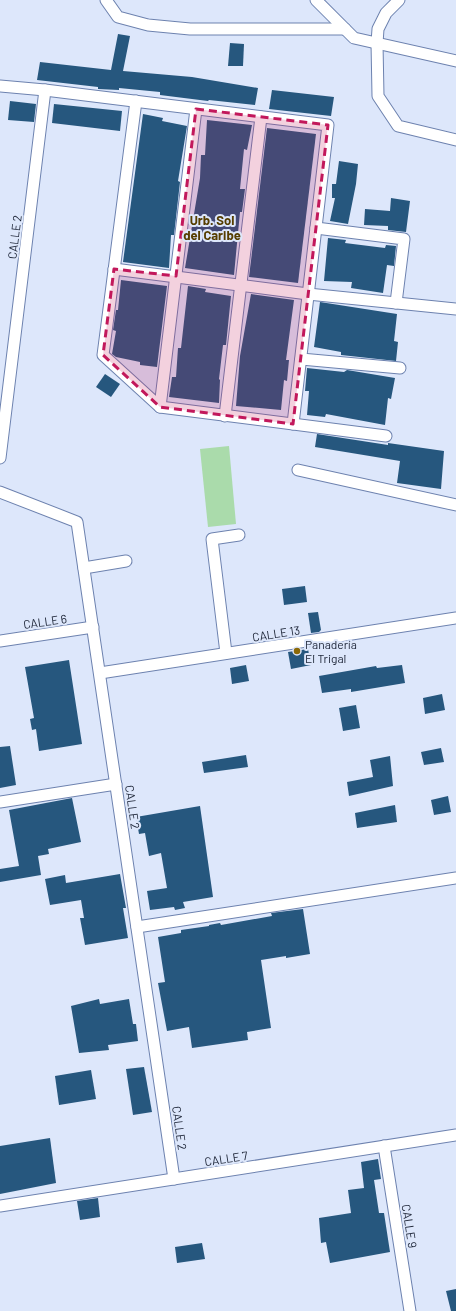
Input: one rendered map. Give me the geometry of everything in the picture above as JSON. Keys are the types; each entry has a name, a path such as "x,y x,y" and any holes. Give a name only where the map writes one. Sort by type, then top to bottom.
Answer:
{"street":[{"path":"106,0 118,17 148,25 190,29 344,28"},
{"path":"316,0 354,38 456,61"},
{"path":"399,0 386,13 378,29 378,96 398,126 456,140"},
{"path":"0,86 45,90 328,125 293,424"},
{"name":"CALLE 2","path":"0,458 45,90"},
{"path":"136,101 103,355 160,407 386,436"},
{"path":"160,407 196,109"},
{"path":"225,416 261,117"},
{"path":"316,228 404,239 396,304"},
{"path":"114,269 308,294 456,309"},
{"path":"301,359 400,368"},
{"path":"298,470 456,505"},
{"name":"CALLE 2","path":"0,492 77,522 174,1179"},
{"path":"226,653 212,539 239,535"},
{"path":"84,568 126,561"},
{"name":"CALLE 13","path":"100,673 456,618"},
{"name":"CALLE 6","path":"0,641 93,627"},
{"path":"0,802 116,784"},
{"path":"137,927 456,878"},
{"name":"CALLE 7","path":"0,1206 456,1135"},
{"name":"CALLE 9","path":"384,1146 410,1311"}],"highlighted area":[{"path":"196,109 328,125 293,424 160,407 103,355 114,269 176,276"}],"green space":[{"path":"229,446 236,524 208,527 200,449"}],"building":[{"path":"118,34 130,36 123,71 192,77 258,88 255,105 160,95 160,92 119,88 119,90 98,89 98,87 37,80 40,62 111,70"},
{"path":"230,43 244,44 243,66 228,66"},
{"path":"272,90 334,97 331,116 269,109"},
{"path":"10,101 36,104 34,122 8,120"},
{"path":"54,104 122,111 120,131 52,123"},
{"path":"143,114 163,118 162,121 187,126 178,181 180,182 174,235 171,235 169,268 123,262"},
{"path":"207,120 252,125 247,150 244,149 240,189 245,189 242,212 240,212 234,275 185,268 200,178 201,155 205,155"},
{"path":"267,128 316,134 298,283 249,277"},
{"path":"339,161 358,164 356,184 348,224 330,221 335,198 332,198 332,184 336,184"},
{"path":"391,198 410,201 406,232 388,230 388,226 364,225 365,209 390,211"},
{"path":"328,238 346,240 345,243 385,248 386,245 396,246 394,266 387,265 383,293 351,288 352,282 324,281"},
{"path":"121,280 167,286 157,367 140,365 140,362 116,357 112,354 116,331 113,330 116,310 118,310"},
{"path":"188,286 206,289 205,292 231,296 226,345 223,345 219,379 219,403 169,397 172,377 176,377 178,348 181,348"},
{"path":"251,294 294,300 286,360 289,360 287,381 284,380 281,410 236,406 240,356"},
{"path":"320,302 397,314 394,341 398,342 396,361 341,355 341,352 314,347"},
{"path":"307,368 344,372 347,370 395,378 391,399 388,398 385,425 326,414 325,417 307,415 309,391 305,391"},
{"path":"105,374 120,384 111,397 96,387"},
{"path":"317,434 388,445 388,443 444,451 441,489 397,483 400,461 315,447"},
{"path":"305,586 307,602 284,605 282,589"},
{"path":"318,612 321,630 319,632 311,633 308,613"},
{"path":"308,649 311,665 291,669 288,652"},
{"path":"69,660 82,744 39,751 36,729 32,730 30,719 34,718 25,667"},
{"path":"246,665 249,681 232,684 230,668"},
{"path":"402,665 405,683 351,692 351,689 322,693 319,676 376,666 377,668"},
{"path":"442,694 445,710 425,714 423,698"},
{"path":"356,705 360,728 343,731 339,708"},
{"path":"10,746 16,785 0,788 0,747"},
{"path":"441,748 444,762 424,765 421,752"},
{"path":"246,755 248,767 204,773 202,762"},
{"path":"390,756 393,786 349,796 347,782 373,777 370,760"},
{"path":"448,796 451,812 434,815 431,800"},
{"path":"72,798 81,842 48,849 49,854 38,856 41,875 0,882 0,869 19,866 9,810"},
{"path":"395,805 397,822 357,828 355,813"},
{"path":"200,806 213,897 183,902 185,908 175,910 174,907 150,910 147,891 167,888 161,853 149,856 145,833 139,834 136,817"},
{"path":"120,874 126,908 123,908 128,938 85,945 80,918 84,918 81,900 50,905 45,879 65,875 66,883"},
{"path":"303,909 310,954 261,960 271,1028 247,1032 248,1040 192,1048 189,1027 167,1031 158,983 165,982 158,937 181,933 181,930 220,923 221,925 272,916 271,913"},
{"path":"99,999 100,1004 129,999 133,1024 136,1024 138,1041 108,1045 109,1050 79,1053 71,1006"},
{"path":"144,1067 152,1112 133,1115 126,1069"},
{"path":"91,1070 96,1099 59,1105 55,1076"},
{"path":"50,1138 56,1183 0,1194 0,1146"},
{"path":"378,1159 381,1179 374,1180 379,1213 384,1213 390,1252 330,1263 326,1242 321,1243 319,1218 351,1213 348,1190 364,1188 361,1162"},
{"path":"98,1198 100,1217 80,1220 77,1201"},
{"path":"202,1243 205,1259 177,1263 175,1247"},
{"path":"456,1289 456,1311 451,1311 446,1291"}],"place":[{"name":"Panadería El Trigal","path":"297,651"}],"district":[{"name":"Urb. Sol del Caribe","path":"212,228"}]}
